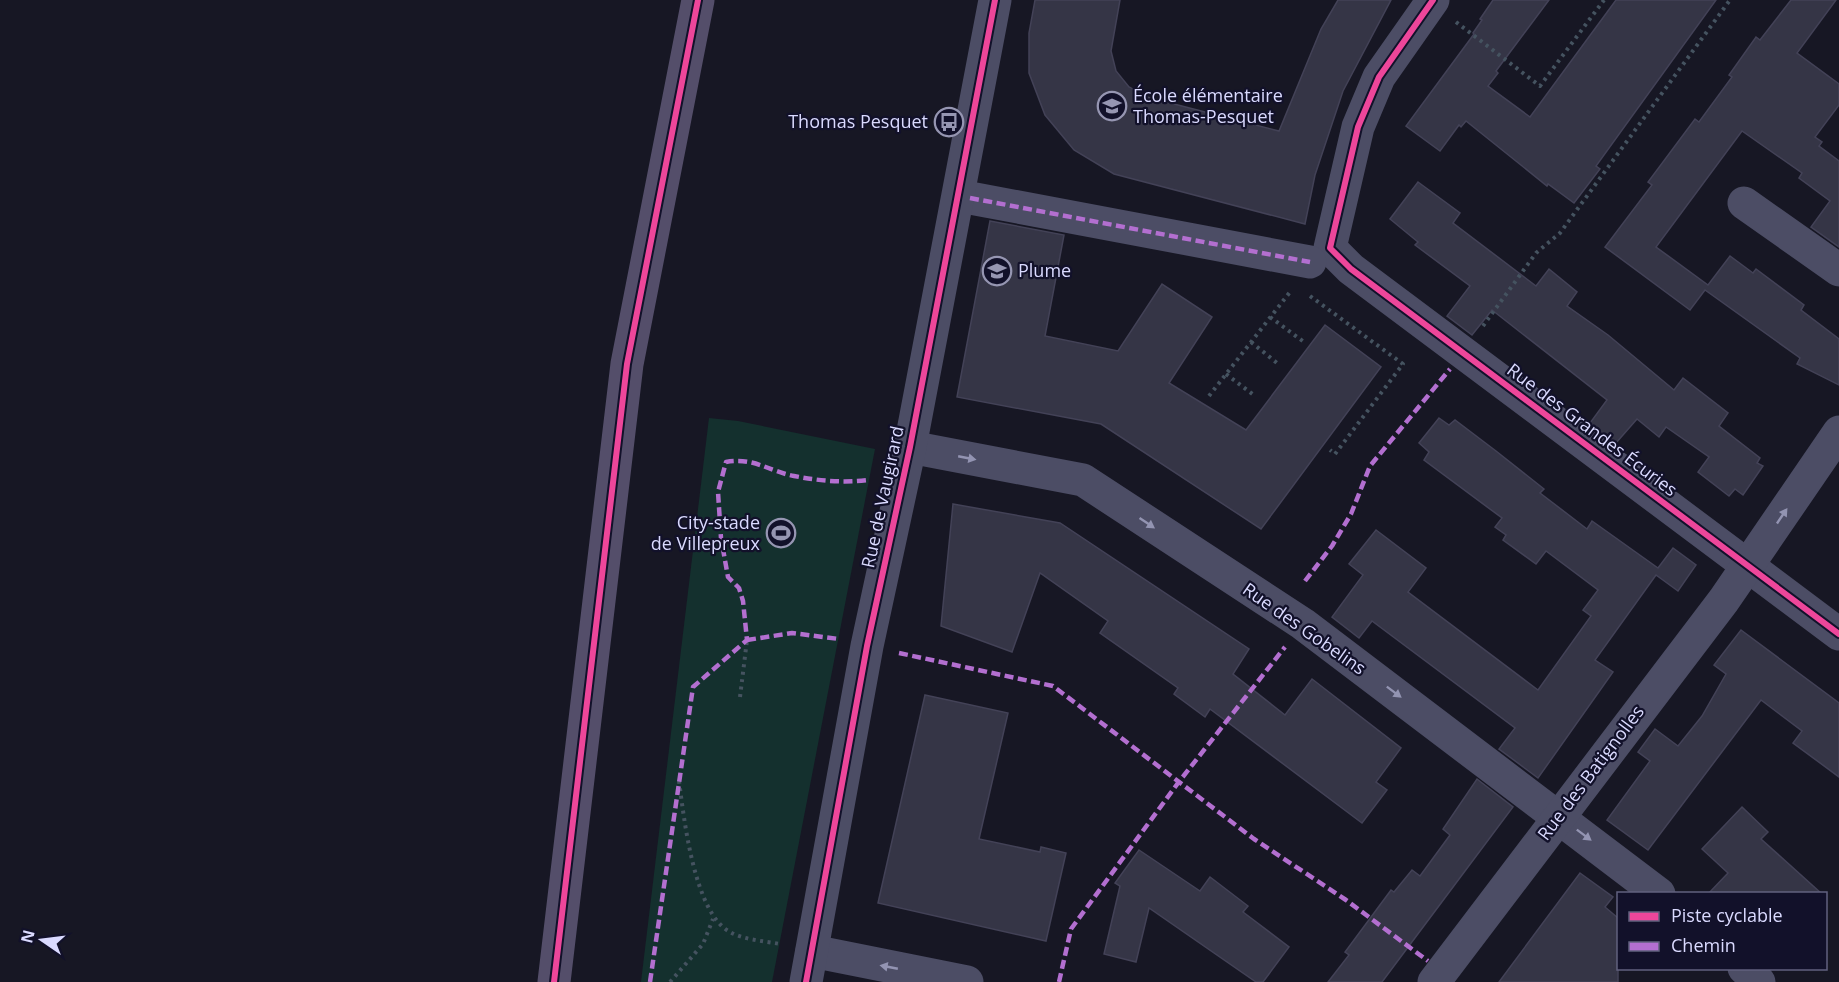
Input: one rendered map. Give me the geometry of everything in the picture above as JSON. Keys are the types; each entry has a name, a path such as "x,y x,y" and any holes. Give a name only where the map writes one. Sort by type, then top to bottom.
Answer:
{"main road":[{"path":"554,982 627,364 698,0"}],"street":[{"name":"Rue de Vaugirard","path":"809,967 867,646 910,447 994,9"},
{"path":"970,198 1310,272 1358,127 1379,77 1441,9"},
{"path":"1744,203 1839,270"},
{"name":"Rue des Grandes Écuries","path":"1310,272 1351,269 1839,634"},
{"name":"Rue des Batignolles","path":"1434,982 1749,565 1839,432"},
{"name":"Rue des Gobelins","path":"910,447 1083,480 1303,624 1656,892"},
{"path":"809,967 967,982"},
{"path":"1745,970 1760,982"}],"path":[{"path":"1441,9 1540,86 1604,0"},
{"path":"1481,329 1536,254 1560,233 1730,0"},
{"path":"1209,396 1270,317 1310,272 1403,364 1335,454 1330,450"},
{"path":"1270,317 1304,342"},
{"path":"1251,342 1277,363"},
{"path":"1226,374 1255,396"},
{"path":"740,697 747,640"},
{"path":"679,781 693,870 713,919 730,932 780,945"},
{"path":"670,982 703,944 713,919"}],"green space":[{"path":"709,418 738,421 875,449 772,982 641,982"}],"building":[{"name":"École élémentaire Thomas-Pesquet","path":"1035,0 1120,0 1111,51 1116,71 1129,87 1147,97 1279,131 1321,29 1338,0 1391,0 1343,91 1315,175 1305,224 1114,174 1074,150 1045,115 1029,73 1029,33"},
{"path":"1493,0 1549,0 1496,71 1498,73 1488,86 1530,117 1616,0 1716,0 1596,166 1600,169 1574,203 1548,184 1547,186 1466,121 1461,127 1459,125 1440,151 1406,126 1474,34 1482,20 1480,19"},
{"path":"1791,0 1836,0 1797,53 1839,84 1839,105 1815,137 1822,142 1819,146 1839,161 1839,247 1811,227 1830,201 1799,178 1802,173 1742,131 1656,247 1708,285 1730,256 1753,273 1756,269 1804,305 1801,310 1839,339 1839,385 1797,364 1800,358 1705,290 1690,310 1605,247 1652,185 1648,182 1695,119 1699,122 1732,77 1729,75 1756,37 1760,40"},
{"path":"1418,182 1460,213 1453,223 1536,286 1549,269 1577,292 1567,306 1608,335 1674,390 1683,378 1728,413 1719,426 1760,458 1757,463 1763,466 1743,495 1735,489 1729,496 1698,472 1709,457 1666,427 1659,437 1637,419 1616,443 1590,423 1607,400 1492,310 1472,335 1447,316 1470,286 1415,245 1418,242 1390,219"},
{"path":"990,221 1064,235 1045,336 1118,351 1162,284 1212,317 1169,383 1246,430 1325,325 1381,367 1261,529 1101,424 957,397"},
{"path":"1439,418 1449,425 1455,420 1544,489 1540,493 1587,529 1592,521 1658,568 1673,548 1696,565 1678,591 1656,575 1595,660 1613,672 1538,778 1499,749 1515,728 1372,621 1359,638 1332,617 1363,575 1349,564 1376,530 1426,568 1408,592 1538,690 1591,616 1583,610 1598,590 1546,551 1536,564 1503,540 1506,535 1495,527 1502,518 1424,460 1429,452 1419,443"},
{"path":"953,504 1060,523 1249,649 1233,674 1285,715 1312,679 1401,748 1376,782 1387,790 1362,823 1210,709 1205,717 1174,694 1178,688 1100,633 1108,621 1040,573 1012,652 941,626"},
{"path":"1741,630 1839,703 1839,777 1793,743 1802,731 1761,700 1648,850 1607,820 1650,761 1638,752 1655,729 1678,746 1702,716 1726,674 1714,665"},
{"path":"925,695 1008,713 979,839 1040,852 1041,847 1066,853 1046,941 878,903"},
{"path":"1477,779 1513,807 1382,982 1328,982 1349,955 1345,952 1391,890 1394,892 1412,870 1420,876 1450,835 1443,829"},
{"path":"1742,807 1768,832 1761,839 1820,892 1710,892 1728,873 1702,849"},
{"path":"1139,850 1200,891 1210,877 1248,906 1243,912 1289,947 1263,982 1256,982 1149,908 1136,962 1104,954 1120,886 1115,883"},
{"path":"1580,873 1613,897 1605,907 1617,917 1618,982 1499,982"}],"marked path":[{"path":"970,198 1310,262"},
{"path":"1305,581 1332,546 1351,514 1370,466 1450,369"},
{"path":"650,982 693,687 747,640 743,601 739,588 728,577 721,538 718,492 726,462 745,461 785,474 813,479 869,480"},
{"path":"747,640 792,633 839,639"},
{"path":"1059,982 1071,929 1178,783 1285,647"},
{"path":"899,653 1053,686 1254,839 1346,900 1428,961"}],"cycle path":[{"path":"554,982 627,364 698,0"},
{"path":"806,982 867,646 910,447 995,0"},
{"path":"1433,0 1379,77 1358,127 1330,248 1351,269 1839,634"}],"place":[{"name":"École élémentaire Thomas-Pesquet","path":"1112,106"},
{"name":"Thomas Pesquet","path":"949,122"},
{"name":"Plume","path":"997,271"},
{"name":"City-stade de Villepreux","path":"781,533"}]}
